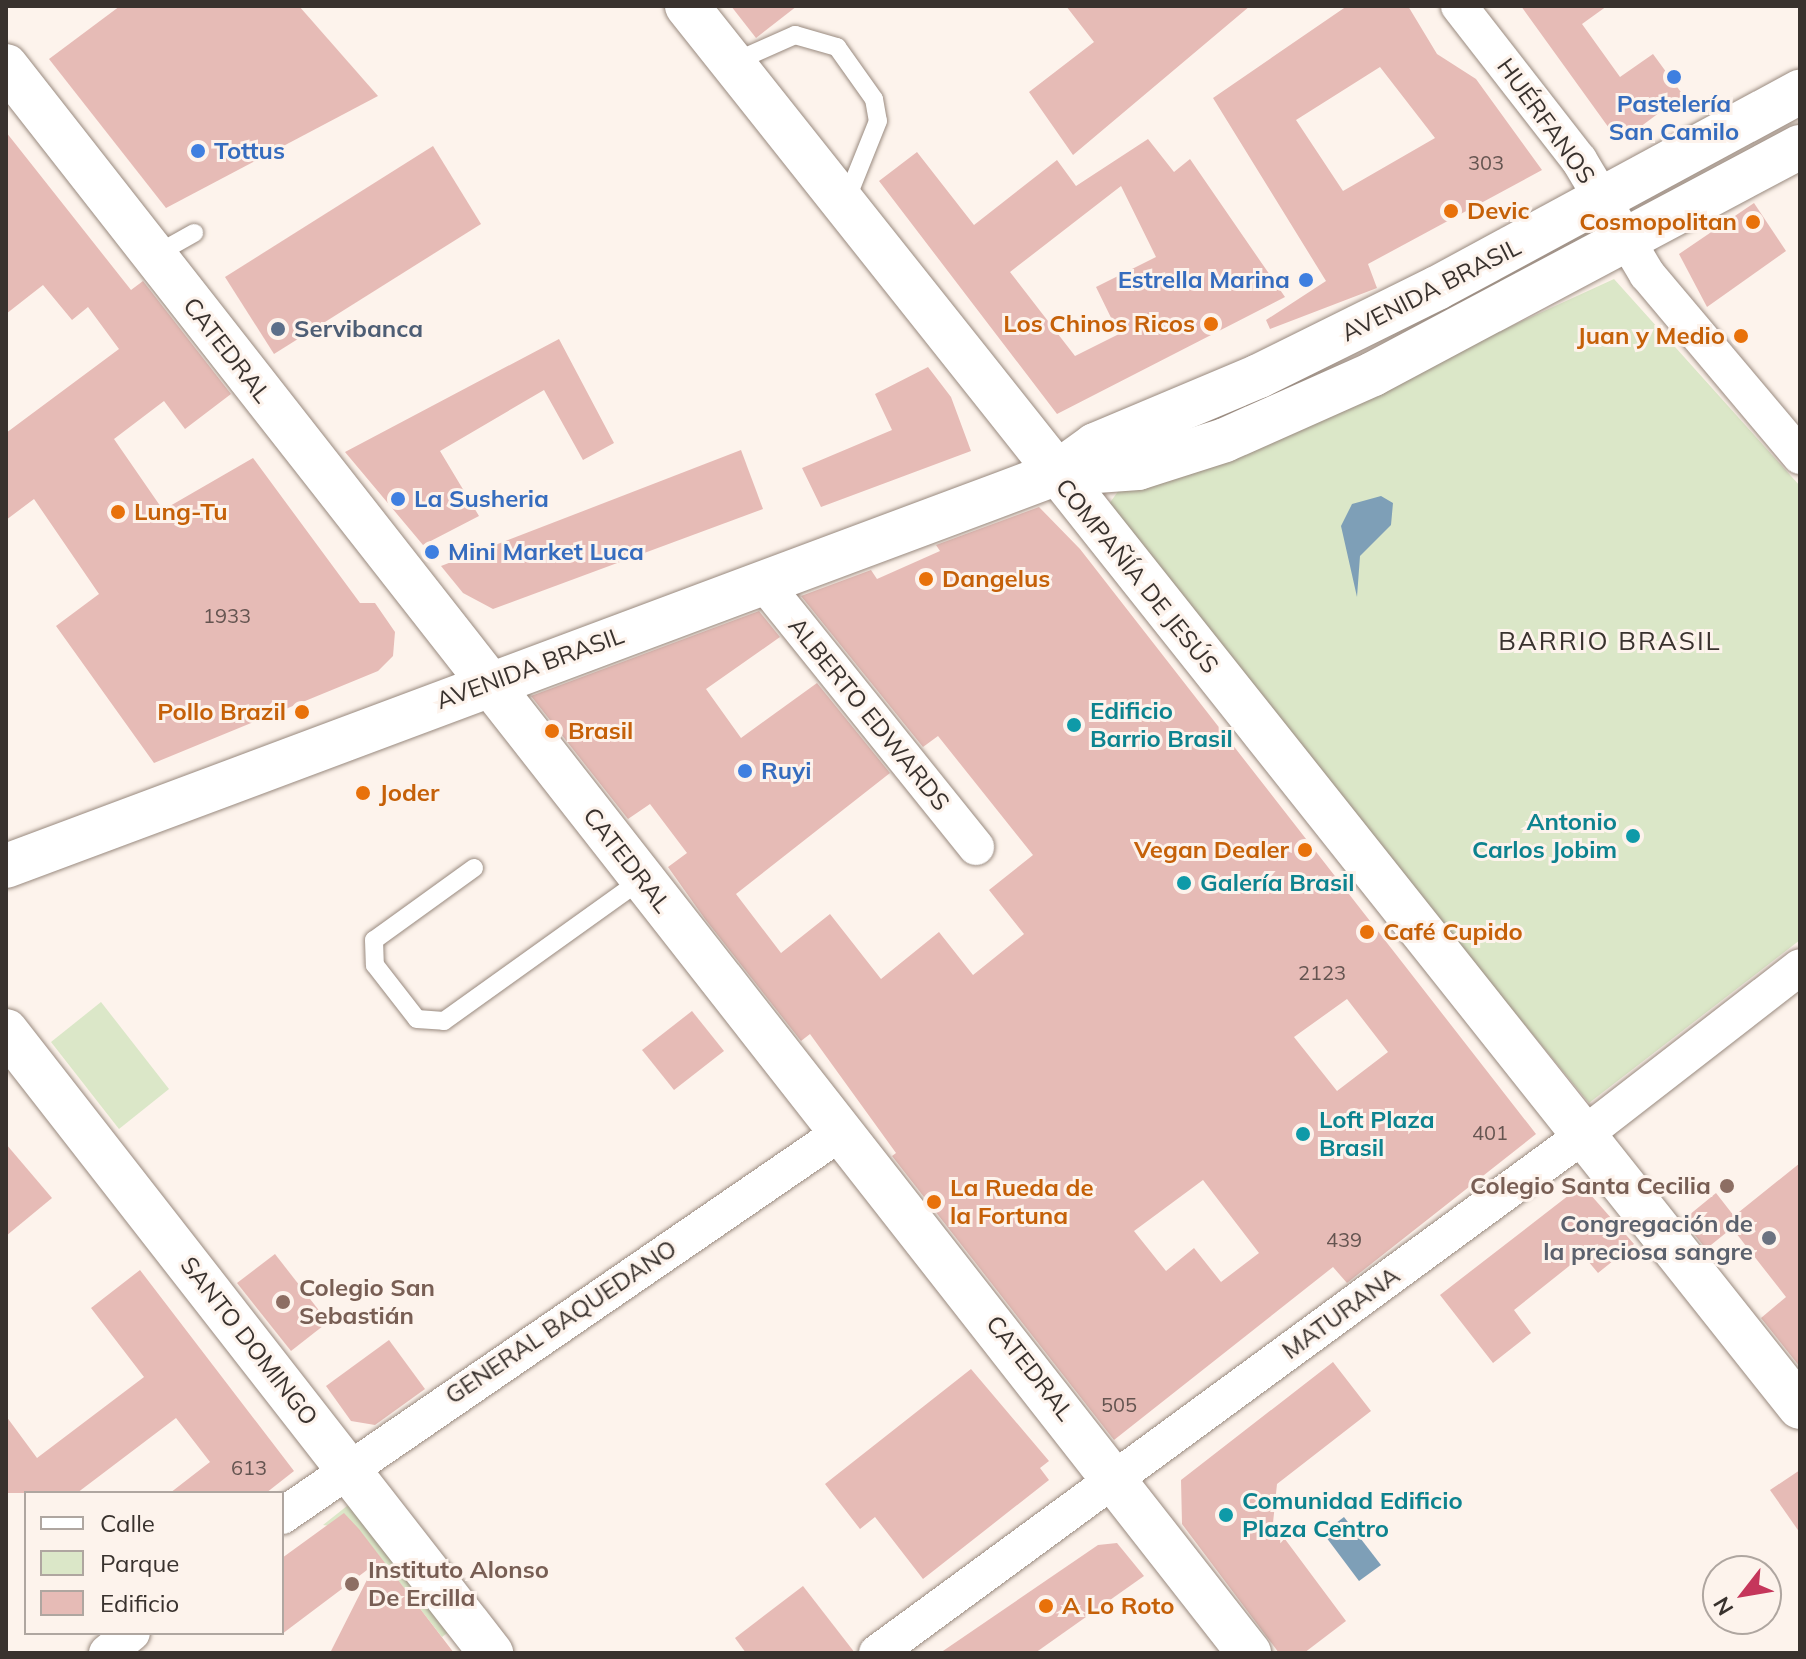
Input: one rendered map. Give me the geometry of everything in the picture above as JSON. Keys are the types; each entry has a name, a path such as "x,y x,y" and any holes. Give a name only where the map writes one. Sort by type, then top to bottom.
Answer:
{"main road":[{"name":"COMPAÑÍA DE JESÚS","path":"687,6 1055,474 1800,1407"},
{"name":"CATEDRAL","path":"6,66 486,683 1116,1478 1249,1653"},
{"name":"AVENIDA BRASIL","path":"6,866 486,683 1055,474 1095,445 1259,376 1602,201 1800,92"},
{"name":"AVENIDA BRASIL","path":"1055,474 1138,468 1225,440 1373,374 1800,147"},
{"name":"SANTO DOMINGO","path":"6,1031 491,1653"}],"street":[{"name":"HUÉRFANOS","path":"1459,6 1556,127 1627,241 1800,456"},
{"name":"ALBERTO EDWARDS","path":"763,582 976,847"},
{"name":"MATURANA","path":"877,1653 1585,1134 1800,967"},
{"name":"GENERAL BAQUEDANO","path":"284,1514 347,1465 843,1131"},
{"path":"107,1653 130,1635"}],"lane":[{"path":"732,63 795,35 837,47 874,99 878,121 843,205"},
{"path":"154,256 194,233"},
{"path":"474,868 374,940 375,965 417,1019 444,1021 642,879"}],"green space":[{"path":"1614,279 1800,486 1800,940 1589,1103 1116,527 1109,504 1119,490 1311,418"},
{"path":"101,1002 169,1089 119,1129 51,1042"},
{"path":"347,1506 365,1510 455,1627 442,1637 359,1530 323,1525"}],"water":[{"path":"1381,496 1393,503 1391,525 1360,556 1357,597 1341,526 1352,504"},
{"path":"1344,1517 1381,1565 1359,1581 1323,1533"}],"building":[{"name":"Tottus","path":"120,6 299,6 378,96 166,208 49,59"},
{"path":"731,6 797,6 756,38"},
{"path":"1066,6 1250,6 1073,155 1029,92 1094,42"},
{"path":"1347,6 1408,6 1437,54 1476,79 1542,170 1368,264 1377,288 1270,329 1266,320 1326,281 1213,98","holes":["1380,67 1435,138 1343,191 1296,120"]},
{"path":"1521,6 1607,6 1582,24 1620,77 1653,54 1683,95 1628,136 1614,135"},
{"path":"6,132 131,290 143,281 231,394 185,429 164,401 114,439 163,510 253,458 360,603 375,603 395,632 393,656 378,671 154,763 56,626 99,594 34,499 6,520 6,433 119,349 88,307 72,320 43,285 6,314"},
{"path":"1148,139 1174,172 1190,159 1285,297 1057,414 879,181 917,152 974,225 1057,160 1076,186","holes":["1121,186 1156,257 1096,287 1119,334 1075,356 1010,272"]},
{"path":"433,146 481,224 274,354 225,277"},
{"path":"1754,203 1786,251 1707,307 1679,254"},
{"path":"559,339 614,443 583,460 544,390 440,451 479,516 423,545 345,452"},
{"path":"928,367 951,397 971,451 821,507 802,468 892,430 875,394"},
{"path":"741,450 763,509 493,609 463,593 441,566"},
{"path":"1039,507 1080,549 1536,1134 1347,1283 1333,1267 1114,1440 892,1156 896,1153 810,1034 801,1041 705,919 668,867 687,853 650,804 628,819 531,696 759,611 780,637 706,689 741,738 817,683 890,773 736,894 781,953 830,914 881,979 939,932 973,975 1024,934 989,890 1033,855 938,736 923,747 801,596 871,570 877,579 940,551 936,545","holes":["1347,999 1388,1052 1337,1091 1294,1037","1203,1180 1259,1253 1221,1282 1194,1248 1166,1271 1134,1231"]},
{"path":"692,1011 724,1051 674,1090 642,1050"},
{"path":"6,1144 52,1198 6,1236"},
{"name":"Congregación de la preciosa sangre","path":"1800,1163 1800,1367 1761,1318 1786,1297 1732,1228 1706,1249 1683,1220 1716,1193 1734,1216"},
{"path":"1582,1185 1634,1244 1598,1273 1583,1255 1514,1310 1531,1333 1493,1363 1440,1295"},
{"name":"Colegio San Sebastián","path":"275,1254 328,1322 291,1351 237,1283"},
{"path":"140,1270 294,1471 269,1491 173,1491 210,1462 176,1418 80,1491 6,1493 6,1416 37,1458 144,1377 91,1308"},
{"path":"389,1340 425,1389 375,1425 351,1421 326,1386"},
{"name":"Comunidad Edificio Plaza Centro","path":"1333,1362 1371,1411 1277,1484 1273,1523 1346,1621 1304,1653 1279,1653 1182,1524 1181,1480"},
{"path":"971,1369 1049,1461 1040,1468 1049,1480 923,1579 875,1517 860,1529 825,1484"},
{"path":"1800,1470 1800,1533 1770,1490"},
{"path":"344,1513 454,1653 330,1653 375,1564 284,1632 284,1557"},
{"path":"1117,1543 1144,1576 1035,1653 940,1653 1098,1545"},
{"path":"803,1586 855,1653 746,1653 735,1638"}],"place":[{"name":"Pastelería San Camilo","path":"1674,77"},
{"name":"Tottus","path":"198,151"},
{"name":"Devic","path":"1451,211"},
{"name":"Cosmopolitan","path":"1753,222"},
{"name":"Estrella Marina","path":"1306,280"},
{"name":"Los Chinos Ricos","path":"1211,324"},
{"name":"Servibanca","path":"278,329"},
{"name":"Juan y Medio","path":"1741,336"},
{"name":"La Susheria","path":"398,499"},
{"name":"Lung-Tu","path":"118,512"},
{"name":"Mini Market Luca","path":"432,552"},
{"name":"Dangelus","path":"926,579"},
{"name":"Pollo Brazil","path":"302,712"},
{"name":"Edificio Barrio Brasil","path":"1074,725"},
{"name":"Brasil","path":"552,731"},
{"name":"Ruyi","path":"745,771"},
{"name":"Joder","path":"363,793"},
{"name":"Antonio Carlos Jobim","path":"1633,836"},
{"name":"Vegan Dealer","path":"1305,850"},
{"name":"Galería Brasil","path":"1184,883"},
{"name":"Café Cupido","path":"1367,932"},
{"name":"Loft Plaza Brasil","path":"1303,1134"},
{"name":"Colegio Santa Cecilia","path":"1727,1186"},
{"name":"La Rueda de la Fortuna","path":"934,1202"},
{"name":"Congregación de la preciosa sangre","path":"1769,1238"},
{"name":"Colegio San Sebastián","path":"283,1302"},
{"name":"Comunidad Edificio Plaza Centro","path":"1226,1515"},
{"name":"Instituto Alonso De Ercilla","path":"352,1584"},
{"name":"A Lo Roto","path":"1046,1606"}],"district":[{"name":"BARRIO BRASIL","path":"1610,641"}]}
